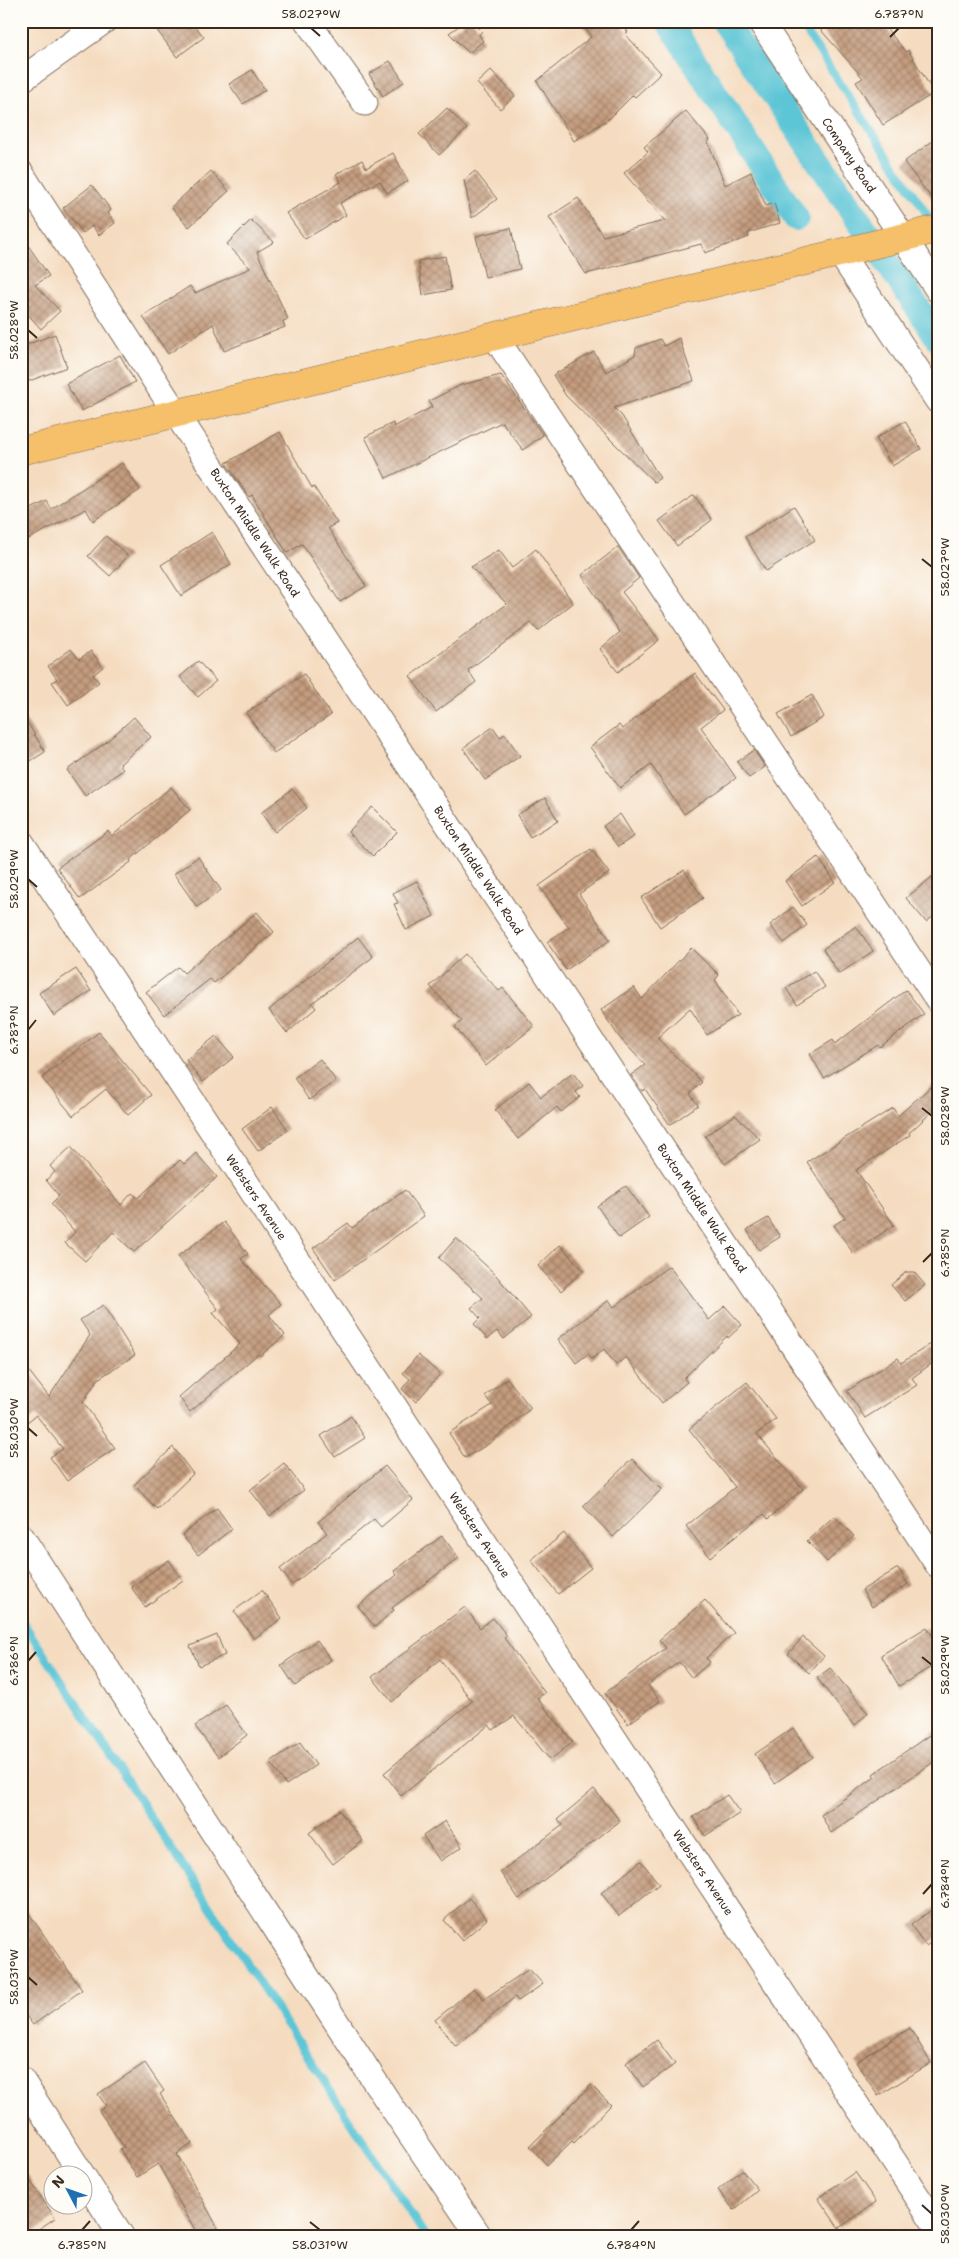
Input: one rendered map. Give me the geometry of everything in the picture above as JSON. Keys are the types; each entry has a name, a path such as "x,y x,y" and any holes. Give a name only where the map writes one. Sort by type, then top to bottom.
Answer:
{"main road":[{"path":"21,451 177,415 938,229"}],"street":[{"path":"21,80 104,21"},
{"path":"307,21 365,104"},
{"name":"Company Road","path":"760,21 938,290"},
{"name":"Buxton Middle Walk Road","path":"21,174 177,415 938,1565"},
{"path":"840,253 938,401"},
{"path":"495,337 938,1000"},
{"name":"Websters Avenue","path":"21,842 938,2228"},
{"path":"21,1536 385,2097 480,2237"},
{"path":"21,2079 122,2237"}],"building":[{"path":"150,21 191,21 204,37 177,57"},
{"path":"466,21 472,21 482,31 479,35 483,41 469,53 449,33"},
{"path":"580,21 619,21 628,32 625,34 661,73 635,97 633,95 610,118 574,141 537,81 591,37"},
{"path":"813,21 880,21 906,52 908,50 934,93 883,125 856,82 863,78"},
{"path":"390,61 404,82 383,96 369,74"},
{"path":"252,70 265,90 243,104 229,84"},
{"path":"491,70 515,96 500,109 477,83"},
{"path":"447,108 467,129 439,155 419,134"},
{"path":"686,111 710,140 708,142 725,185 751,172 766,206 774,203 780,223 748,233 749,237 705,253 701,244 586,274 549,217 578,198 603,236 665,221 624,173 648,152 644,147"},
{"path":"938,137 938,207 904,162"},
{"path":"393,153 408,181 387,193 380,181 340,203 346,215 305,239 286,213 341,182 336,174 362,160 366,168"},
{"path":"211,171 229,191 189,227 171,207"},
{"path":"475,171 497,199 472,218 464,180"},
{"path":"92,185 111,210 108,213 115,223 99,235 92,226 83,233 63,208"},
{"path":"251,220 274,242 257,252 288,319 283,321 285,327 224,351 213,324 168,354 143,317 190,286 195,293 250,268 227,244"},
{"path":"511,228 520,269 485,277 476,236"},
{"path":"21,235 49,276 35,285 60,311 41,329 24,310 29,305 21,295"},
{"path":"445,256 451,290 423,295 418,261"},
{"path":"55,334 67,367 21,384 21,347"},
{"path":"679,338 694,381 614,408 622,416 660,478 654,482 566,396 553,375 594,352 606,372 635,355 636,348 660,339 664,346"},
{"path":"120,355 135,382 82,411 66,384"},
{"path":"501,375 543,435 523,450 502,422 386,478 365,437 393,423 394,427 432,407 429,401 461,385"},
{"path":"905,421 921,449 892,466 876,438"},
{"path":"280,432 312,488 314,487 337,523 328,528 366,586 340,602 302,544 287,553 252,495 249,497 226,463"},
{"path":"122,463 140,490 93,521 86,509 21,543 21,514 47,501 51,509"},
{"path":"694,495 712,520 677,546 659,521"},
{"path":"794,506 815,540 766,571 745,537"},
{"path":"212,532 231,564 181,596 161,565"},
{"path":"106,536 128,556 110,576 88,556"},
{"path":"618,547 639,578 622,592 659,640 618,672 600,649 620,632 582,575"},
{"path":"536,549 573,603 538,631 531,623 468,670 476,682 436,712 410,676 507,604 471,567 499,550 512,568"},
{"path":"71,649 79,659 91,651 103,667 93,675 99,682 68,705 52,682 57,679 48,666"},
{"path":"198,661 216,681 198,697 180,677"},
{"path":"695,673 723,710 701,727 736,778 684,814 651,765 620,788 590,747 619,725 622,729"},
{"path":"304,674 331,715 274,753 246,713"},
{"path":"812,695 824,717 791,737 778,714"},
{"path":"21,712 45,752 21,767"},
{"path":"134,717 151,737 120,764 123,770 85,796 67,770 105,743"},
{"path":"493,727 500,737 505,734 520,756 485,780 463,748"},
{"path":"754,750 765,767 749,778 737,762"},
{"path":"171,787 190,810 130,860 131,862 80,899 57,868 108,831 112,836"},
{"path":"292,789 307,808 275,832 261,813"},
{"path":"545,798 558,821 530,837 517,815"},
{"path":"372,807 397,832 373,856 348,832"},
{"path":"620,814 634,836 618,847 603,826"},
{"path":"591,849 609,873 579,894 610,940 566,970 547,942 569,927 539,886"},
{"path":"198,857 221,890 197,907 174,874"},
{"path":"818,857 835,882 802,906 785,881"},
{"path":"684,870 703,898 660,927 641,898"},
{"path":"938,872 938,913 926,922 906,898"},
{"path":"417,881 434,916 406,930 394,904 398,903 393,893"},
{"path":"793,907 807,925 784,943 770,925"},
{"path":"257,912 274,932 214,983 210,979 164,1015 146,992 178,967 184,973"},
{"path":"856,926 873,951 839,974 823,949"},
{"path":"358,937 373,957 312,1003 316,1008 287,1033 269,1010"},
{"path":"691,948 719,975 715,980 738,1015 707,1035 690,1008 657,1038 702,1082 690,1094 698,1105 670,1125 645,1089 642,1091 631,1075 645,1065 619,1037 601,1010 634,987 642,999"},
{"path":"465,954 499,991 503,988 534,1026 486,1066 455,1027 462,1021 430,986"},
{"path":"76,969 91,991 54,1016 39,993"},
{"path":"814,971 825,987 797,1005 786,988"},
{"path":"906,990 924,1014 880,1047 878,1045 824,1078 810,1054 833,1040 835,1044"},
{"path":"99,1032 151,1095 128,1115 106,1089 73,1116 42,1078"},
{"path":"216,1036 234,1057 203,1082 186,1060"},
{"path":"320,1059 336,1081 309,1100 294,1078"},
{"path":"573,1073 583,1086 576,1092 580,1097 561,1112 557,1107 518,1139 495,1110 529,1082 541,1097"},
{"path":"938,1080 938,1106 909,1133 910,1135 856,1170 894,1225 853,1253 834,1225 845,1218 807,1162 893,1108 898,1116"},
{"path":"272,1107 288,1130 258,1151 242,1129"},
{"path":"735,1115 760,1139 725,1164 705,1136"},
{"path":"71,1147 121,1205 132,1193 138,1198 180,1160 184,1164 196,1153 217,1177 134,1252 113,1232 85,1261 65,1243 75,1232 51,1204 59,1196 46,1180 55,1172 50,1166"},
{"path":"626,1186 649,1217 619,1238 597,1206"},
{"path":"405,1190 424,1216 335,1280 313,1248 348,1223 352,1228"},
{"path":"768,1218 780,1237 759,1250 747,1230"},
{"path":"224,1222 248,1254 241,1259 281,1304 269,1315 285,1335 260,1356 258,1354 190,1412 179,1397 240,1344 213,1313 218,1309 178,1256"},
{"path":"456,1238 495,1274 531,1317 504,1339 497,1331 487,1339 474,1324 480,1318 471,1308 483,1298 439,1258"},
{"path":"560,1245 583,1270 561,1291 538,1266"},
{"path":"669,1266 709,1320 725,1306 742,1325 728,1338 727,1336 684,1378 687,1382 662,1403 626,1357 616,1365 604,1349 592,1359 588,1354 576,1363 558,1339 609,1300 614,1307"},
{"path":"906,1272 914,1272 925,1285 905,1301 891,1285"},
{"path":"103,1305 135,1355 98,1379 83,1402 115,1448 67,1481 50,1457 63,1449 36,1415 21,1427 21,1361 49,1397 90,1335 80,1320"},
{"path":"934,1342 938,1347 938,1359 912,1378 917,1385 865,1418 847,1391 898,1358 901,1363"},
{"path":"418,1355 440,1374 416,1402 402,1389 410,1379 403,1373"},
{"path":"507,1378 531,1408 490,1443 465,1458 449,1433 492,1405 485,1396"},
{"path":"747,1382 776,1419 757,1434 803,1489 768,1519 764,1514 710,1557 686,1526 735,1487 689,1429"},
{"path":"351,1416 365,1438 335,1457 321,1436"},
{"path":"173,1447 193,1474 157,1509 134,1485"},
{"path":"632,1459 662,1489 613,1537 583,1506"},
{"path":"284,1463 304,1490 270,1516 250,1490"},
{"path":"385,1466 413,1500 381,1527 374,1519 292,1585 280,1569 327,1533 318,1522"},
{"path":"217,1508 232,1529 198,1555 182,1535"},
{"path":"834,1516 854,1536 827,1562 807,1541"},
{"path":"564,1533 591,1568 558,1594 531,1560"},
{"path":"442,1536 459,1558 392,1608 394,1610 375,1627 358,1606 397,1575 394,1571"},
{"path":"169,1560 183,1580 145,1607 131,1587"},
{"path":"898,1568 908,1584 872,1607 862,1590"},
{"path":"262,1590 282,1618 254,1639 234,1611"},
{"path":"705,1600 734,1633 706,1658 710,1662 692,1678 679,1662 648,1685 660,1701 628,1724 605,1693 666,1648 659,1640"},
{"path":"465,1607 480,1628 493,1618 507,1636 504,1638 545,1693 537,1698 573,1742 550,1760 514,1716 493,1730 489,1725 401,1796 384,1773 472,1701 440,1659 392,1702 372,1677"},
{"path":"927,1627 938,1645 938,1663 899,1686 881,1655"},
{"path":"217,1635 225,1655 199,1666 190,1646"},
{"path":"803,1637 824,1656 809,1673 788,1654"},
{"path":"317,1640 331,1660 295,1686 281,1665"},
{"path":"830,1668 868,1713 854,1726 817,1678"},
{"path":"226,1705 247,1735 218,1757 195,1726"},
{"path":"793,1728 813,1757 775,1783 755,1754"},
{"path":"938,1729 938,1759 831,1833 821,1815 875,1777 873,1774"},
{"path":"300,1742 316,1765 286,1785 270,1762"},
{"path":"594,1789 620,1821 519,1899 500,1872 563,1825 558,1819"},
{"path":"727,1795 740,1813 705,1836 693,1817"},
{"path":"339,1810 363,1841 333,1864 309,1833"},
{"path":"445,1821 462,1847 440,1861 423,1836"},
{"path":"641,1861 659,1884 619,1916 601,1893"},
{"path":"469,1898 487,1919 462,1941 444,1920"},
{"path":"21,1902 82,1990 33,2025 21,2009"},
{"path":"938,1905 938,1937 926,1946 911,1925"},
{"path":"529,1969 543,1984 518,2001 515,1997 456,2046 435,2020 474,1988 484,1999"},
{"path":"910,2028 931,2063 878,2096 856,2062"},
{"path":"657,2040 675,2064 643,2087 626,2063"},
{"path":"145,2063 164,2091 160,2094 192,2144 177,2154 223,2237 199,2237 158,2164 137,2177 120,2150 124,2147 99,2111 106,2106 98,2094"},
{"path":"591,2085 611,2105 574,2143 572,2141 547,2165 530,2146"},
{"path":"21,2167 42,2198 42,2216 54,2216 55,2218 27,2237 21,2237"},
{"path":"742,2170 758,2190 734,2210 718,2190"},
{"path":"855,2172 876,2202 839,2228 818,2198"}],"waterway":[{"path":"668,21 796,218"},
{"path":"724,21 938,338"},
{"path":"799,21 934,225"},
{"path":"21,1619 426,2237"}]}
